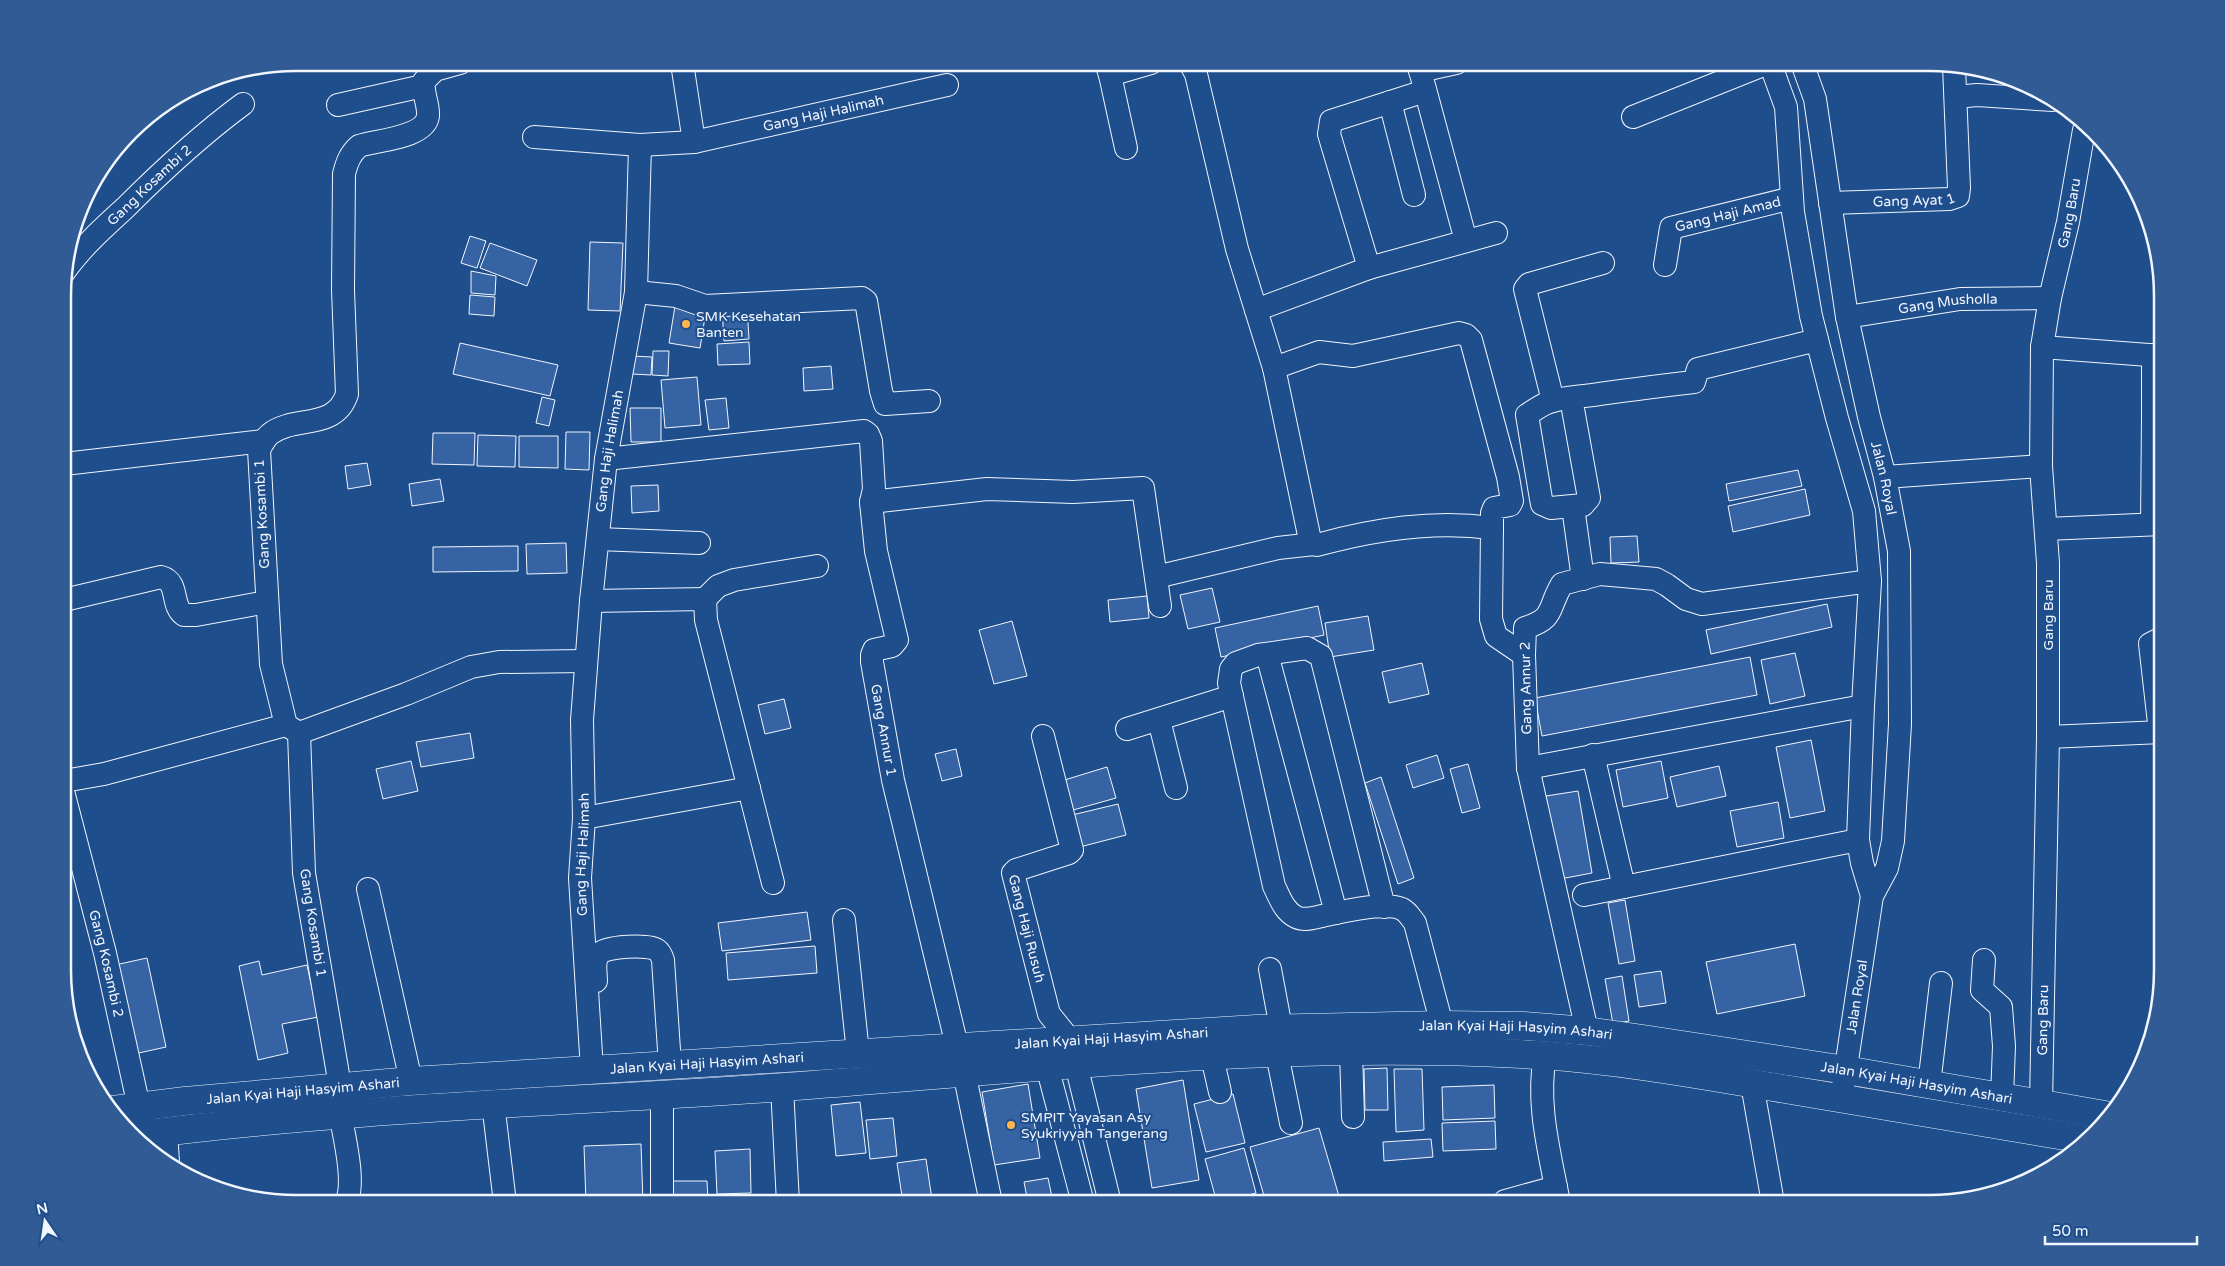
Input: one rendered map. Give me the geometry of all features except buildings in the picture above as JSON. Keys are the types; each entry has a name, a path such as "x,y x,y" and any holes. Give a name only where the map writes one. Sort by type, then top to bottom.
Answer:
{"main road":[{"name":"Jalan Kyai Haji Hasyim Ashari","path":"150,1133 340,1113 782,1087 961,1059 1279,1041 1442,1025 1524,1026 1587,1031 1846,1070 2101,1114"},
{"name":"Jalan Kyai Haji Hasyim Ashari","path":"1073,1052 1212,1057 1279,1041 1351,1051 1446,1051 1545,1055 1647,1067 2078,1138"},
{"name":"Jalan Kyai Haji Hasyim Ashari","path":"126,1108 340,1086 858,1053 961,1059"}],"street":[{"path":"338,105 423,86 429,74 434,71"},
{"path":"683,71 694,142"},
{"path":"1108,71 1126,148"},
{"path":"1194,71 1237,249 1274,368 1307,528 1310,540 1314,544"},
{"path":"1634,117 1747,71"},
{"name":"Jalan Royal","path":"1772,71 1786,107 1792,198 1811,316 1864,511 1870,581 1858,840 1862,863 1872,896"},
{"name":"Jalan Royal","path":"1805,71 1815,99 1847,316 1869,417 1885,477 1899,551 1900,724 1893,841 1887,868 1872,896 1841,1098"},
{"path":"1954,73 1956,98 1977,95 2037,99"},
{"path":"1369,268 1329,134 1329,128 1331,122 1390,102 1421,75 1466,241"},
{"name":"Gang Haji Halimah","path":"597,1070 580,878 584,818 582,720 591,601 606,459 636,292 640,145 694,142 947,85"},
{"name":"Gang Kosambi 1","path":"340,1086 304,873 292,729 271,664 258,460 259,450 264,441 277,430 333,415 343,406 347,394 343,290 344,174 348,159 359,146 411,134 422,127 428,115 423,86"},
{"name":"Gang Ayat 1","path":"1830,203 1949,200 1958,196 1960,188 1956,98"},
{"path":"1390,102 1414,195"},
{"name":"Gang Kosambi 2","path":"75,257 152,180 219,122 243,104"},
{"name":"Gang Baru","path":"2041,1104 2048,737 2048,563 2042,466 2042,347 2050,298 2068,222 2083,133"},
{"path":"534,137 640,145"},
{"name":"Gang Haji Amad","path":"1665,265 1671,228 1792,198"},
{"path":"1256,310 1369,268 1496,232"},
{"path":"1603,263 1529,284 1525,289 1562,400 1590,493 1587,502 1583,505 1551,508 1542,504 1527,415 1546,403 1562,400 1694,382 1698,368 1818,340"},
{"path":"636,292 676,296 705,306 862,298 866,301 881,391 885,404 929,402"},
{"name":"Gang Musholla","path":"1847,316 1960,299 2050,298"},
{"path":"1274,368 1319,352 1353,356 1459,333 1466,335 1471,340 1508,477 1512,501 1510,505 1494,508 1492,513 1491,619 1496,636 1524,655"},
{"path":"2042,347 2154,356"},
{"name":"Gang Annur 1","path":"606,459 864,431 868,434 871,441 874,488 872,502 876,551 897,640 892,646 874,650 872,662 893,780 961,1059"},
{"path":"71,463 264,441"},
{"path":"1885,477 2042,466"},
{"path":"872,502 987,489 1073,492 1143,488 1160,606"},
{"path":"1573,507 1583,579"},
{"path":"1156,577 1278,548 1314,544 1379,530 1460,524 1492,528"},
{"path":"2046,528 2154,524"},
{"path":"598,539 698,542"},
{"path":"591,601 705,599 718,586 734,580 817,566"},
{"name":"Gang Annur 2","path":"1587,1031 1528,768 1524,655 1525,628 1540,623 1548,616 1555,595 1562,584 1600,574 1656,579 1668,585 1686,599 1702,604 1870,581"},
{"path":"71,598 161,577 166,578 173,586 178,609 184,615 196,615 267,602"},
{"path":"705,599 706,620 773,883"},
{"path":"2154,642 2150,644 2154,676"},
{"path":"1384,906 1321,656 1307,648 1252,657 1236,663 1231,669 1229,682 1274,886 1282,903 1297,918 1306,919 1384,906 1400,908 1408,914 1415,923 1442,1025"},
{"path":"1267,654 1336,913"},
{"path":"71,780 104,774 292,729 406,694 472,667 499,662 586,661"},
{"path":"1127,729 1232,696"},
{"path":"1528,768 1863,706"},
{"path":"1159,720 1176,788"},
{"path":"2048,737 2154,732"},
{"name":"Gang Haji Rusuh","path":"1043,736 1072,850 1069,853 1016,870 1013,873 1049,1014 1073,1052"},
{"path":"1592,755 1624,887"},
{"path":"584,818 749,788"},
{"name":"Gang Kosambi 2","path":"71,835 105,953 126,1108 150,1133 160,1148"},
{"path":"1584,895 1858,840"},
{"path":"368,889 411,1081"},
{"path":"844,920 858,1053"},
{"path":"597,1070 595,964 598,954 606,949 648,946 658,950 663,960 670,1065"},
{"path":"1984,960 1982,990 2001,1007 2004,1046 2002,1097"},
{"path":"1270,969 1291,1123"},
{"path":"1929,1085 1941,983"},
{"path":"1049,1014 1044,1054 1081,1195"},
{"path":"1351,1051 1353,1117"},
{"path":"1073,1052 1108,1195"},
{"path":"1545,1055 1541,1076 1541,1102 1558,1195"},
{"path":"1212,1057 1220,1092"},
{"path":"961,1059 989,1195"},
{"path":"1752,1084 1773,1195"},
{"path":"782,1087 788,1195"},
{"path":"662,1094 662,1195"},
{"path":"493,1103 504,1195"},
{"path":"340,1113 349,1177 348,1195"}],"place":[{"name":"SMK Kesehatan Banten","path":"686,324"},
{"name":"SMPIT Yayasan Asy Syukriyyah Tangerang","path":"1011,1125"}]}
